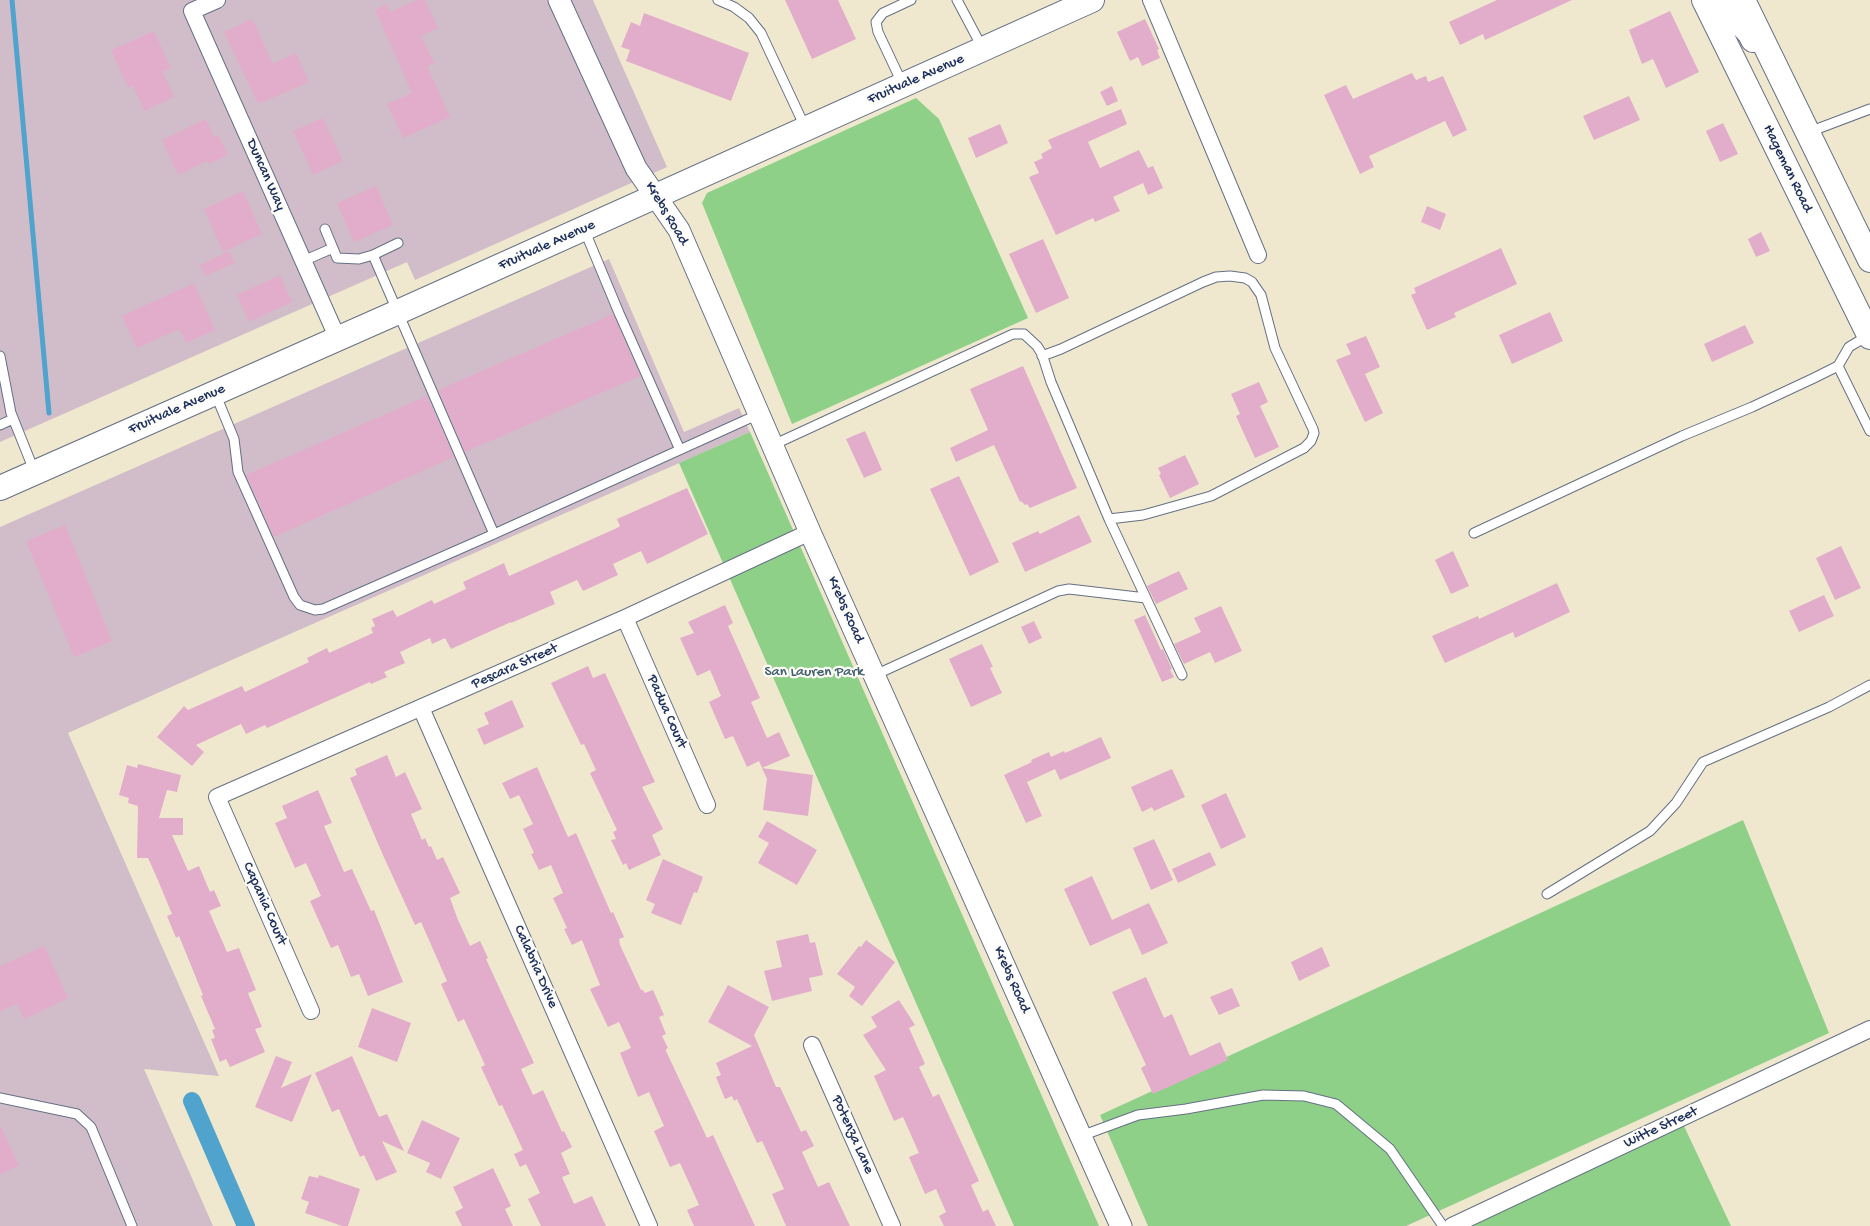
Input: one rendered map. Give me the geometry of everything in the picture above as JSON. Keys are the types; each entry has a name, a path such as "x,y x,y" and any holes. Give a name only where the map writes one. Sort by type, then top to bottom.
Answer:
{"main road":[{"name":"Fruitvale Avenue","path":"0,488 656,197 1092,0"},
{"name":"Hageman Road","path":"1704,0 1870,335"},
{"path":"1714,0 1728,11 1750,34 1790,119 1807,133"},
{"path":"1743,0 1870,260"}],"street":[{"name":"Duncan Way","path":"217,0 192,11 338,339"},
{"name":"Krebs Road","path":"559,0 636,168 679,230 810,532 1121,1226"},
{"path":"1150,0 1258,255"},
{"name":"Pescara Street","path":"218,797 625,618 810,532"},
{"name":"Padua Court","path":"625,618 707,805"},
{"name":"Calabria Drive","path":"421,708 649,1226"},
{"name":"Capania Court","path":"218,797 311,1011"},
{"name":"Witte Street","path":"1452,1226 1870,1030"},
{"name":"Potenza Lane","path":"812,1045 892,1226"}],"lane":[{"path":"718,0 734,6 749,18 761,33 806,129"},
{"path":"903,85 878,32 876,22 883,13 911,0"},
{"path":"957,0 983,49"},
{"path":"1807,133 1870,109"},
{"path":"325,229 337,258 359,259 373,255 398,243"},
{"path":"584,229 618,313 680,450"},
{"path":"303,261 333,248"},
{"path":"373,255 494,534"},
{"path":"1042,356 1066,347 1216,277 1245,278 1252,282 1261,295 1274,348 1313,429 1314,433 1311,441 1304,448 1211,496 1143,516 1110,519"},
{"path":"773,445 1012,334 1024,334 1029,337 1042,356 1051,382 1110,519 1182,675"},
{"path":"1474,532 1682,436 1752,407 1838,366 1849,347 1870,335"},
{"path":"0,356 12,419 34,473"},
{"path":"1838,366 1870,431"},
{"path":"215,393 234,439 238,472 294,598 300,604 315,610 323,609 494,534 759,414"},
{"path":"0,425 12,419"},
{"path":"875,676 1058,591 1069,589 1146,598"},
{"path":"1547,894 1650,831 1676,803 1703,762 1829,707 1870,685"},
{"path":"1081,1136 1138,1115 1186,1109 1263,1095 1304,1096 1336,1104 1390,1149 1443,1226"},
{"path":"0,1098 77,1114 91,1127 132,1226"}],"shaded area":[{"path":"0,0 593,0 667,167 415,280 407,262 0,442"},
{"path":"609,259 684,432 739,408 750,432 68,733 219,1076 144,1069 213,1226 0,1226 0,527"}],"green space":[{"path":"916,98 939,119 1028,318 792,424 702,203 707,193"},
{"name":"San Lauren Park","path":"750,432 1099,1226 1014,1226 679,463"},
{"path":"1743,820 1829,1033 1406,1226 1148,1226 1100,1115"},
{"path":"1684,1126 1731,1226 1469,1226"}],"building":[{"path":"417,0 425,0 438,28 421,36 434,63 427,66 450,117 403,138 387,104 412,93 375,10 387,4 390,12"},
{"path":"785,0 838,0 856,39 812,59"},
{"path":"1497,0 1572,0 1485,40 1483,34 1460,45 1449,22"},
{"path":"1670,11 1699,72 1666,88 1653,59 1642,64 1629,30"},
{"path":"644,13 749,53 731,101 626,61 630,50 621,47 631,22 640,26"},
{"path":"252,19 273,64 296,53 309,82 258,104 224,32"},
{"path":"1145,19 1159,49 1157,50 1160,58 1142,66 1138,57 1130,61 1117,32"},
{"path":"154,31 171,68 163,72 174,97 144,111 133,86 128,88 111,50"},
{"path":"1412,73 1416,80 1426,76 1428,82 1443,76 1467,130 1453,137 1445,121 1369,156 1374,167 1360,174 1324,95 1346,85 1353,99"},
{"path":"1112,86 1118,101 1107,106 1100,92"},
{"path":"1629,96 1640,120 1594,140 1583,116"},
{"path":"1121,109 1127,124 1088,142 1100,168 1139,150 1148,168 1153,166 1163,188 1148,195 1143,183 1113,197 1120,211 1095,222 1093,218 1056,235 1029,177 1039,173 1034,162 1043,158 1041,154 1052,148 1048,140"},
{"path":"323,118 343,161 313,175 293,131"},
{"path":"206,119 214,137 218,135 228,155 209,164 207,161 178,175 162,140"},
{"path":"1723,123 1738,154 1720,162 1706,131"},
{"path":"1000,124 1008,143 976,158 968,138"},
{"path":"376,186 393,225 354,242 337,203"},
{"path":"243,191 262,234 223,252 204,209"},
{"path":"1427,206 1446,214 1440,230 1421,222"},
{"path":"1761,232 1770,251 1756,257 1748,239"},
{"path":"1043,239 1069,298 1036,313 1009,254"},
{"path":"1501,248 1517,284 1454,313 1456,317 1427,330 1411,295 1416,293 1414,288"},
{"path":"229,251 235,263 205,276 200,265"},
{"path":"280,275 292,302 249,322 237,295"},
{"path":"194,283 215,330 186,343 179,329 137,348 122,316"},
{"path":"1550,312 1563,341 1512,364 1499,335"},
{"path":"613,314 640,376 465,452 438,390"},
{"path":"1745,325 1754,343 1712,362 1704,344"},
{"path":"1366,336 1380,367 1365,374 1383,413 1365,422 1336,360 1351,354 1346,344"},
{"path":"1023,366 1077,488 1030,508 1027,504 1025,505 1020,502 994,445 956,462 950,448 988,430 970,389"},
{"path":"1259,382 1268,402 1260,406 1279,447 1255,458 1236,416 1240,414 1231,394"},
{"path":"427,396 454,457 274,537 246,475"},
{"path":"865,431 882,470 864,478 846,439"},
{"path":"1185,455 1199,484 1170,498 1159,475 1161,474 1158,468"},
{"path":"959,476 999,562 970,576 930,489"},
{"path":"687,488 708,534 662,557 647,564 641,551 613,564 618,575 583,591 577,580 550,592 555,604 451,649 445,638 432,644 430,638 400,652 405,663 384,672 387,677 371,684 370,682 267,728 265,725 246,734 241,724 196,745 204,752 192,766 157,737 184,706 188,710 242,686 245,692 309,662 307,658 327,648 329,653 373,633 371,628 375,626 372,619 393,610 397,617 432,600 434,604 466,589 463,582 504,563 509,576 617,528 620,526 617,519"},
{"path":"1079,515 1092,542 1025,572 1012,543 1038,531 1040,534"},
{"path":"65,525 112,641 74,657 26,541"},
{"path":"1841,546 1861,588 1835,600 1816,558"},
{"path":"1453,551 1469,586 1451,594 1435,560"},
{"path":"1179,571 1188,589 1156,604 1147,586"},
{"path":"1557,583 1570,612 1515,638 1513,632 1445,663 1432,636 1478,616 1479,619"},
{"path":"1824,595 1834,616 1799,632 1789,611"},
{"path":"725,605 733,623 728,626 760,698 751,702 767,738 779,732 790,756 762,768 759,761 747,767 733,736 725,739 709,702 721,696 710,670 697,676 680,638 694,633 688,622"},
{"path":"1221,606 1242,651 1215,663 1210,652 1184,664 1174,644 1201,632 1194,618"},
{"path":"1145,615 1172,669 1170,670 1174,677 1162,682 1134,620"},
{"path":"1034,621 1042,638 1029,644 1021,627"},
{"path":"982,644 993,667 990,668 1002,693 971,707 949,659"},
{"path":"588,666 593,678 605,673 655,782 642,787 663,829 652,835 661,855 629,870 626,863 623,865 611,840 616,839 613,832 617,830 590,773 596,770 584,744 581,745 551,683"},
{"path":"512,700 524,727 484,745 477,729 489,724 484,713"},
{"path":"1101,737 1111,758 1060,780 1055,769 1027,782 1042,816 1026,823 1004,775 1049,752 1051,757 1064,751 1065,753"},
{"path":"387,755 396,777 405,772 422,809 411,814 422,840 425,838 429,847 431,846 437,860 443,857 460,893 450,898 458,920 470,946 480,941 488,958 486,959 534,1063 521,1069 533,1095 543,1090 562,1132 564,1131 572,1147 561,1153 570,1174 562,1177 574,1204 592,1196 606,1226 541,1226 528,1199 540,1193 526,1164 520,1167 514,1154 523,1150 502,1105 499,1106 481,1067 485,1065 464,1019 458,1022 441,984 447,981 421,922 415,925 350,778 357,775 355,769"},
{"path":"138,764 181,775 177,792 167,790 159,818 183,818 183,835 172,835 188,871 199,866 210,892 214,890 221,906 209,911 227,952 239,948 256,990 248,993 262,1027 255,1029 265,1052 230,1067 226,1059 220,1062 211,1039 215,1038 212,1030 215,1029 179,936 176,938 167,916 172,914 157,878 148,858 137,858 138,806 128,803 129,798 119,795 127,765 137,768"},
{"path":"537,767 568,837 576,833 611,913 613,912 624,937 619,939 620,945 641,990 645,993 653,990 664,1015 659,1017 666,1034 662,1036 668,1048 666,1051 707,1138 713,1135 755,1226 694,1226 687,1210 699,1205 680,1163 670,1167 654,1131 664,1126 649,1092 638,1097 620,1053 631,1048 619,1022 608,1027 590,989 600,985 582,940 572,945 564,929 567,928 553,898 563,893 551,865 539,870 531,854 534,853 523,829 533,824 519,795 510,799 502,783"},
{"path":"762,768 813,775 808,816 763,810 767,779"},
{"path":"1172,769 1185,797 1154,811 1152,807 1142,812 1131,787"},
{"path":"318,790 332,823 324,826 344,872 352,869 371,911 374,910 403,982 368,996 359,974 351,977 338,945 331,948 310,901 321,896 306,863 295,868 275,823 287,818 282,806"},
{"path":"1226,793 1246,837 1221,849 1201,805"},
{"path":"767,821 817,850 797,885 758,863 769,843 758,837"},
{"path":"1154,839 1173,880 1151,890 1133,848"},
{"path":"1210,852 1216,865 1178,883 1172,869"},
{"path":"663,859 703,877 697,893 694,892 681,925 651,913 655,904 646,900"},
{"path":"1092,876 1112,920 1149,903 1168,943 1142,955 1130,928 1090,946 1064,889"},
{"path":"808,934 810,943 815,942 823,975 809,978 812,991 772,1001 764,971 782,967 776,941"},
{"path":"866,940 895,962 862,1006 849,996 855,987 837,974"},
{"path":"44,946 68,998 24,1019 17,1004 0,1011 0,966"},
{"path":"1322,947 1330,966 1299,981 1291,962"},
{"path":"1146,977 1164,1018 1172,1014 1190,1056 1220,1042 1228,1060 1153,1094 1141,1068 1146,1065 1112,992"},
{"path":"728,985 769,1007 754,1035 776,1087 780,1087 801,1132 806,1130 814,1146 802,1152 818,1187 829,1182 850,1226 786,1226 772,1194 784,1189 762,1141 757,1143 737,1099 734,1101 732,1096 725,1099 716,1077 721,1075 716,1063 752,1046 708,1022"},
{"path":"1232,988 1240,1006 1219,1015 1210,997"},
{"path":"899,1000 915,1025 909,1028 925,1064 919,1067 933,1097 939,1094 979,1181 971,1185 983,1212 988,1209 996,1226 944,1226 939,1216 946,1212 936,1189 925,1194 909,1157 919,1153 903,1117 894,1121 874,1076 886,1070 863,1035 877,1027 871,1017"},
{"path":"372,1008 411,1023 397,1062 358,1047"},
{"path":"276,1056 292,1062 281,1088 312,1074 292,1122 255,1107"},
{"path":"352,1056 379,1117 387,1114 404,1151 382,1141 397,1172 376,1181 364,1155 360,1157 339,1109 332,1112 315,1073"},
{"path":"422,1120 460,1138 441,1179 426,1172 430,1163 407,1153"},
{"path":"0,1125 19,1166 0,1174"},
{"path":"493,1168 511,1206 505,1209 513,1226 462,1226 455,1212 463,1208 453,1187"},
{"path":"319,1175 360,1189 348,1226 342,1226 305,1213 309,1202 301,1199 309,1176 318,1178"}],"waterway":[{"path":"12,0 49,413"},
{"path":"192,1101 246,1226"}]}
